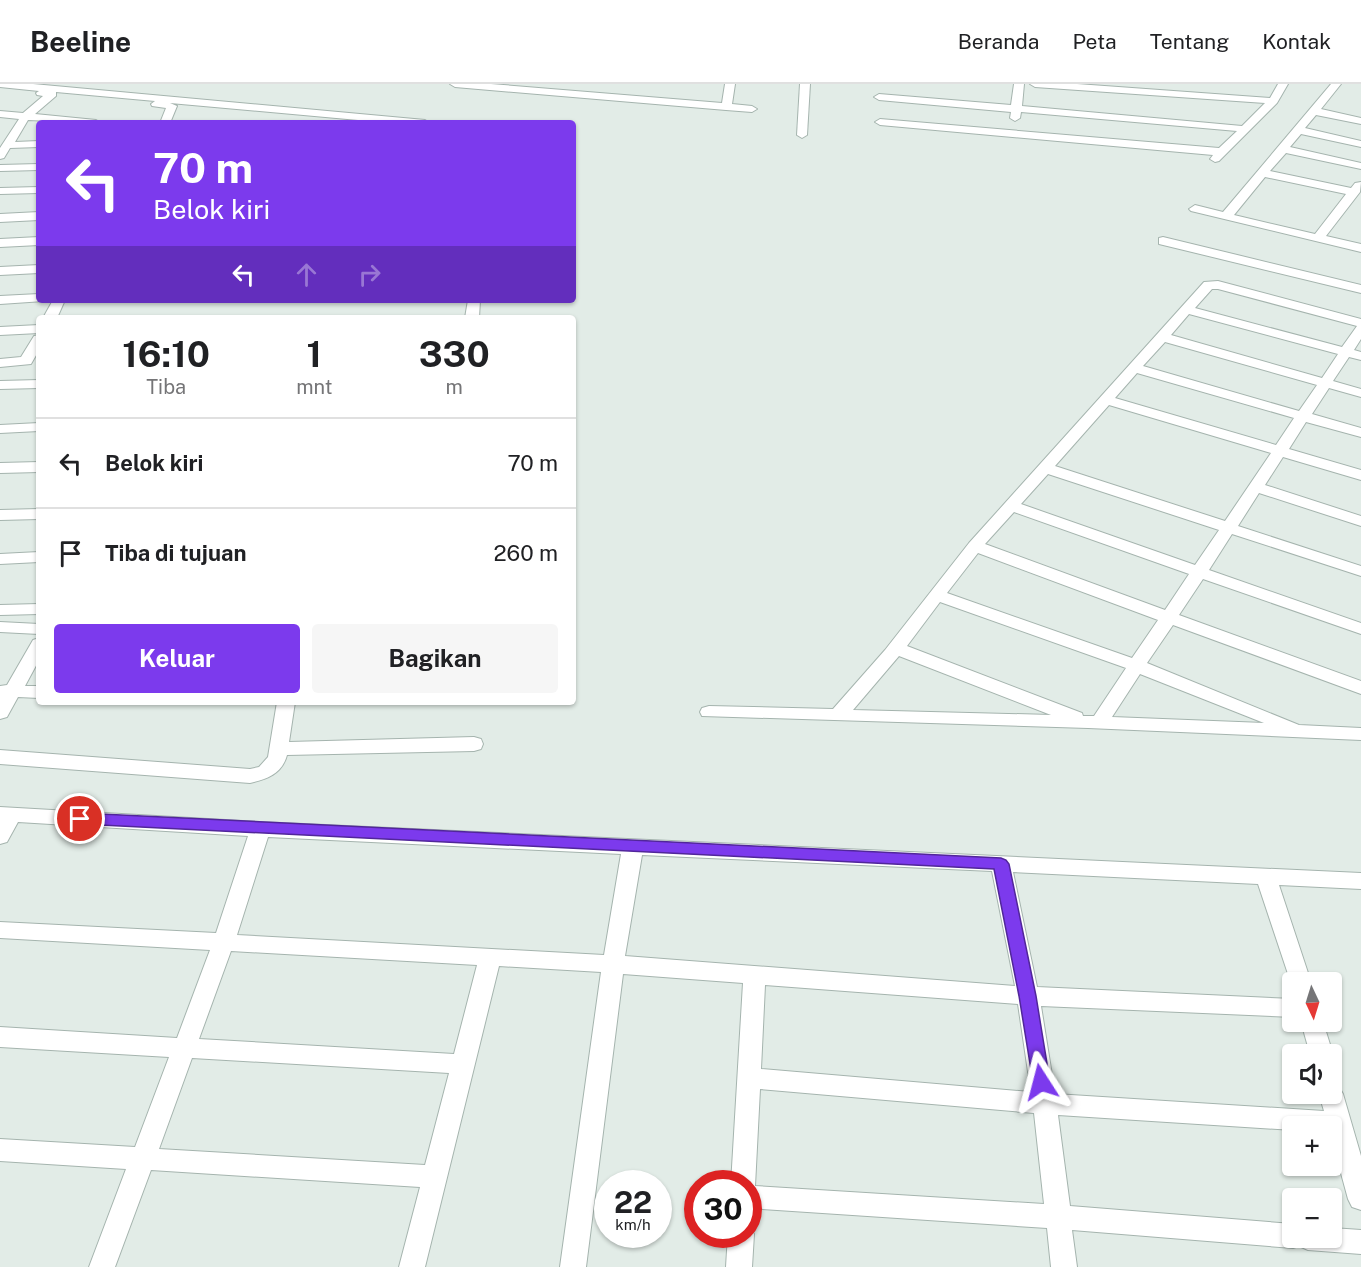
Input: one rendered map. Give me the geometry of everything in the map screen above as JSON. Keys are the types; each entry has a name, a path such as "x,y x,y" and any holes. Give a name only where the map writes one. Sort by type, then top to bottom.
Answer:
{"street":[{"path":"0,84 392,120"},
{"path":"455,84 752,109"},
{"path":"592,96 596,84"},
{"path":"726,107 730,84"},
{"path":"802,135 805,84"},
{"path":"878,84 880,114"},
{"path":"1012,137 1019,84"},
{"path":"1035,84 1168,89 1273,101"},
{"path":"1214,160 1273,101 1283,84"},
{"path":"1226,216 1336,84"},
{"path":"0,89 172,106 166,120"},
{"path":"0,156 25,117 52,94"},
{"path":"880,114 1016,109 1245,129"},
{"path":"1313,111 1361,121"},
{"path":"0,114 60,120"},
{"path":"880,114 1012,137 1222,152"},
{"path":"1298,130 1361,144"},
{"path":"7,145 36,144"},
{"path":"1283,149 1361,166"},
{"path":"0,168 36,167"},
{"path":"1263,173 1358,187 1318,238"},
{"path":"0,191 36,190"},
{"path":"1195,209 1361,248"},
{"path":"0,218 36,216"},
{"path":"1163,241 1361,289"},
{"path":"0,243 36,242"},
{"path":"0,271 36,269"},
{"path":"838,715 895,648 975,546 1208,285 1212,284 1361,323"},
{"path":"0,300 36,298"},
{"path":"1187,310 1353,354"},
{"path":"0,331 36,329"},
{"path":"1093,722 1137,666 1325,383 1353,354 1361,329"},
{"path":"1163,338 1361,393"},
{"path":"0,363 27,361 36,344"},
{"path":"1136,368 1361,433"},
{"path":"0,385 36,384"},
{"path":"1107,400 1361,475"},
{"path":"0,429 36,427"},
{"path":"0,468 36,467"},
{"path":"1045,468 1361,571"},
{"path":"1256,487 1361,521"},
{"path":"1011,506 1361,629"},
{"path":"0,515 36,514"},
{"path":"975,546 1361,688"},
{"path":"0,559 36,557"},
{"path":"937,595 1137,666 1304,732"},
{"path":"0,610 36,609"},
{"path":"0,627 36,629"},
{"path":"0,713 6,691 36,648"},
{"path":"895,648 1093,722"},
{"path":"6,691 36,692"},
{"path":"0,757 250,776 266,772 277,759 286,705"},
{"path":"709,712 1093,722 1361,734"},
{"path":"279,749 474,744"},
{"path":"0,837 6,814 260,829 1361,881"},
{"path":"102,1267 224,942 260,829"},
{"path":"573,1267 613,964 633,845"},
{"path":"1001,864 1028,996 1045,1104 1064,1267"},
{"path":"1266,877 1297,972"},
{"path":"0,930 613,964 754,977 1028,996 1282,1008"},
{"path":"412,1267 490,958"},
{"path":"744,1170 754,977"},
{"path":"0,1037 463,1064"},
{"path":"748,1078 1045,1104 1282,1119"},
{"path":"1342,1132 1361,1199"},
{"path":"0,1150 434,1178"},
{"path":"762,1198 1057,1217 1282,1235"},
{"path":"1342,1241 1361,1242"},
{"path":"739,1267 740,1248"}],"route":[{"path":"80,819 1001,864 1028,996 1041,1082"}]}
